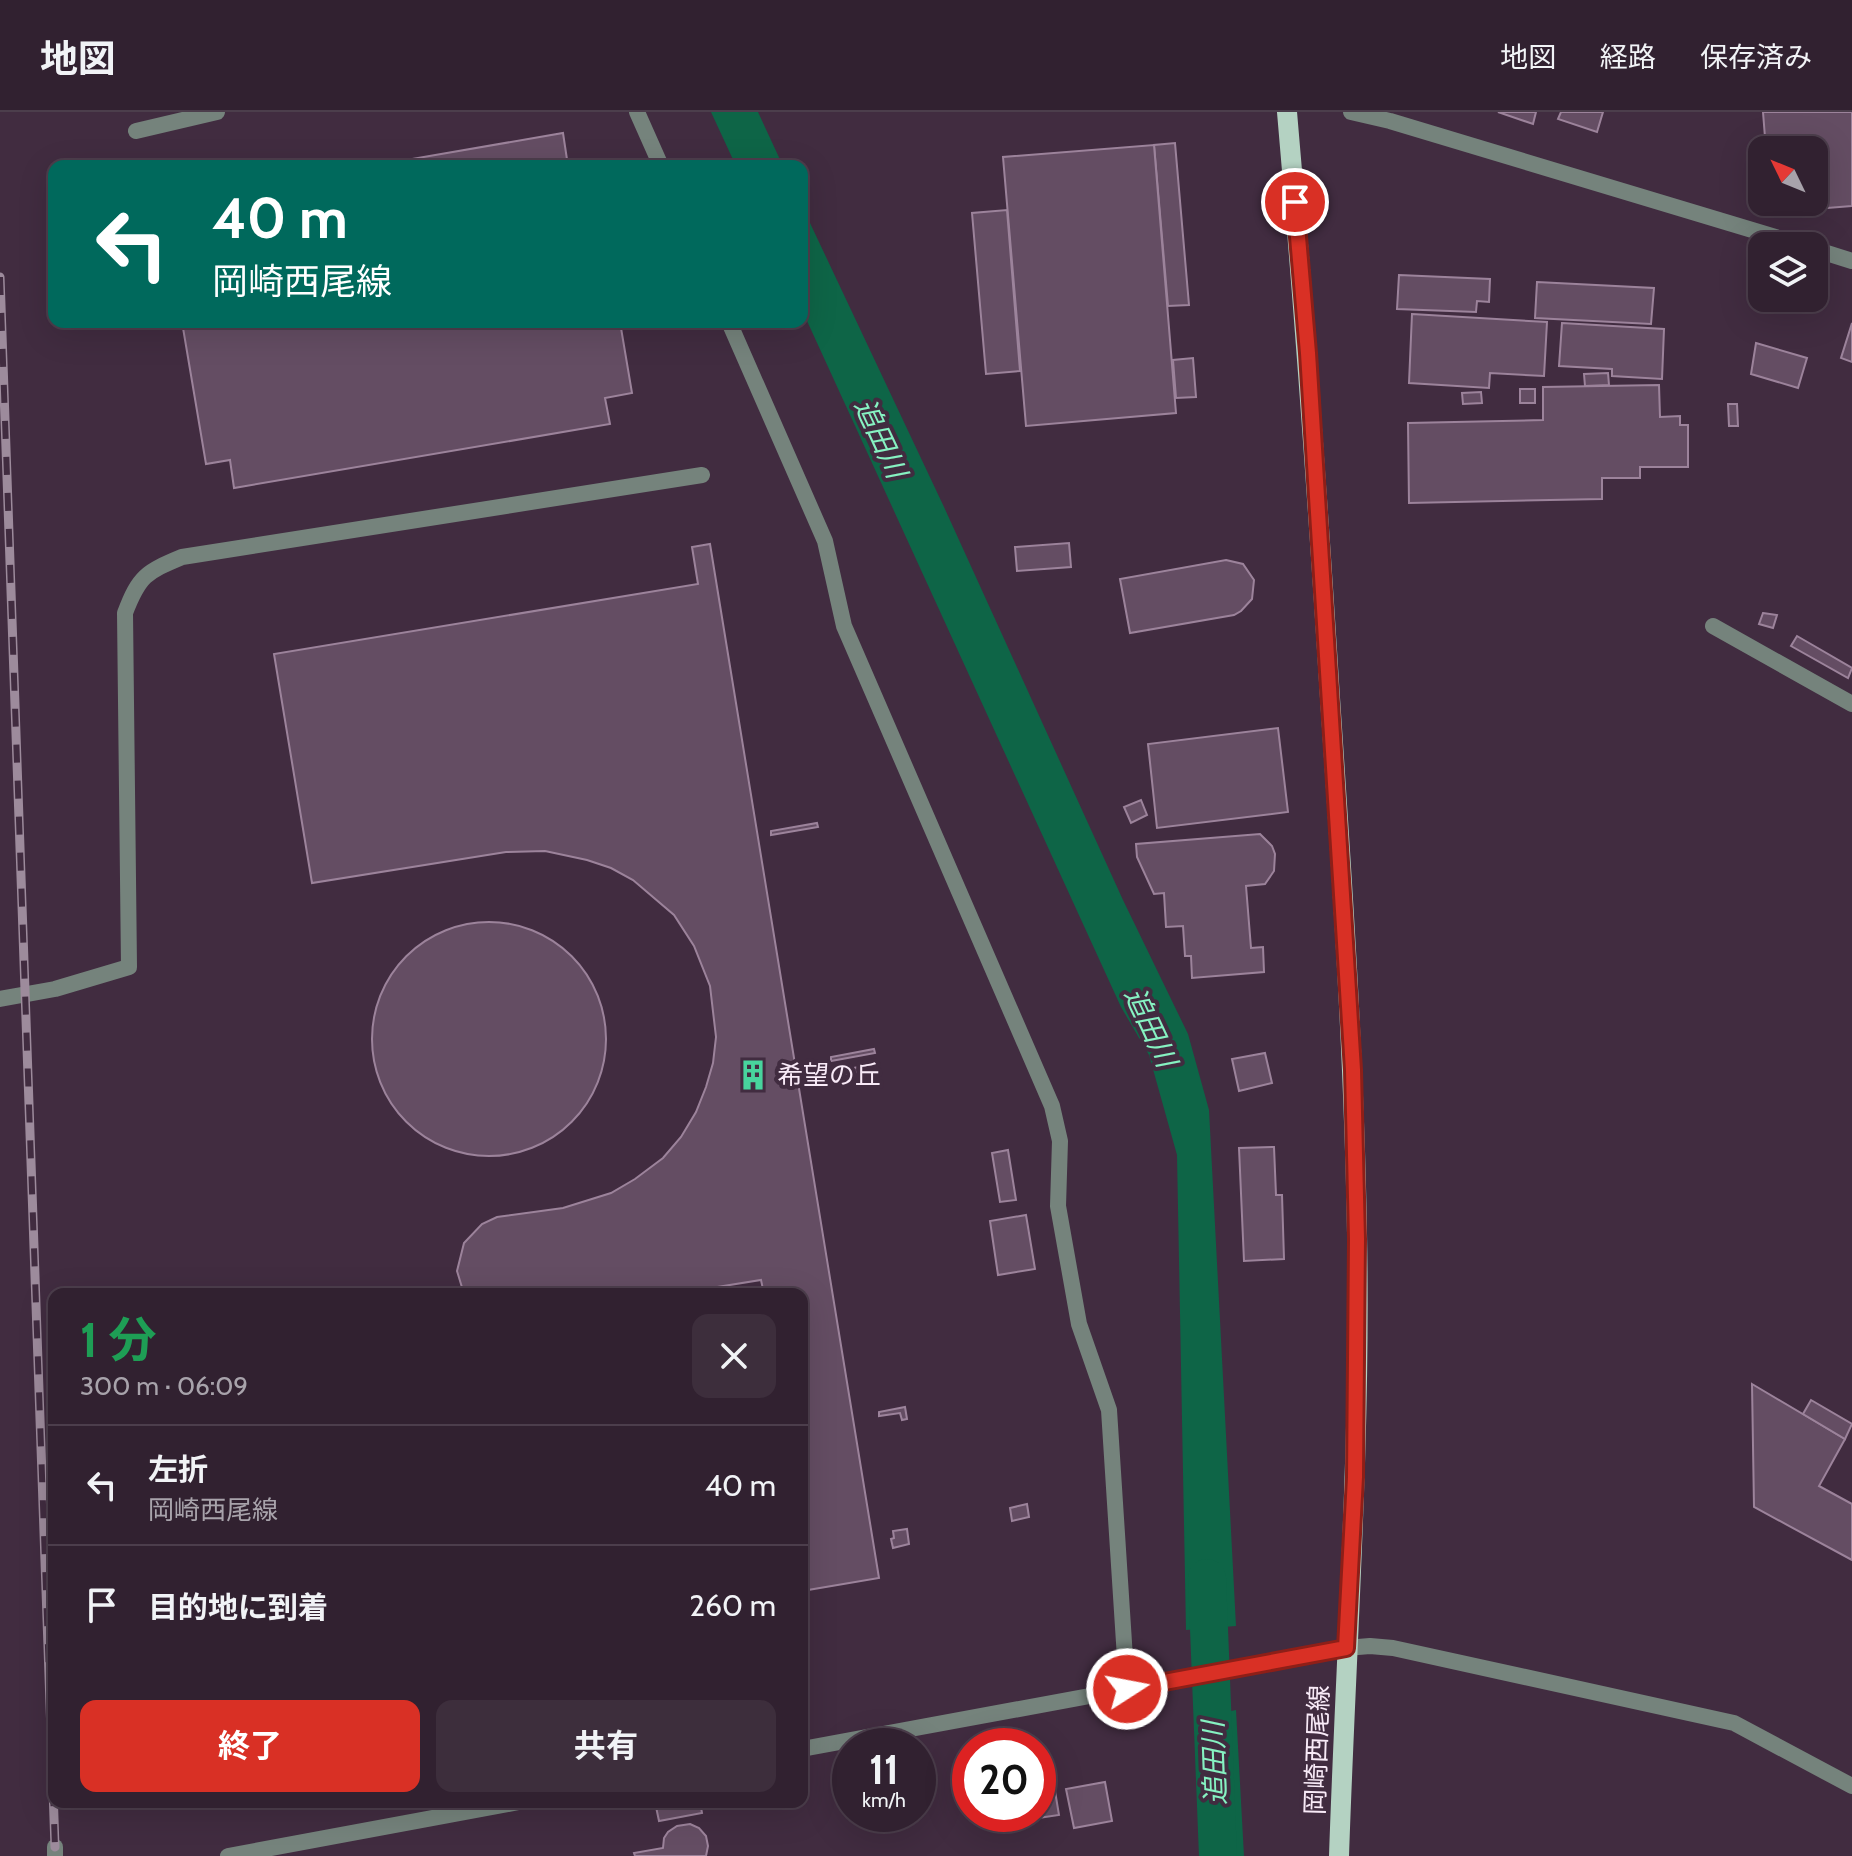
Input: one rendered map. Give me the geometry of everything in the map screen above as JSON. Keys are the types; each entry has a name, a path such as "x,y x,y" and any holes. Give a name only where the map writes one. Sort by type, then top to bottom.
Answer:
{"main road":[{"name":"岡崎西尾線","path":"1287,112 1309,368 1353,1070 1357,1239 1355,1475 1339,1856"}],"street":[{"path":"136,131 217,112"},
{"path":"637,112 658,160"},
{"path":"1351,112 1758,232"},
{"path":"1828,253 1852,261"},
{"path":"732,328 825,541 844,626 1052,1106 1060,1141 1058,1206 1076,1310 1109,1410 1127,1689"},
{"path":"0,999 55,989 129,967 125,613 133,590 150,570 182,557 702,475"},
{"path":"1713,626 1852,704"},
{"path":"808,1748 1244,1666 1370,1646 1393,1648 1734,1723 1852,1786"},
{"path":"228,1856 487,1808"}],"water":[{"path":"711,112 758,112 780,160 733,160"},
{"path":"808,219 1188,1034 1209,1110 1236,1626 1186,1630 1177,1155 1149,1055 1121,1007 808,323"},
{"path":"1236,1710 1244,1856 1204,1856 1194,1718"}],"building":[{"path":"1498,112 1536,112 1533,124"},
{"path":"1561,112 1603,112 1597,132 1558,119"},
{"path":"1763,112 1852,112 1852,206 1828,208 1828,136 1765,136"},
{"path":"563,133 567,160 406,160"},
{"path":"1175,143 1189,305 1168,306 1154,145"},
{"path":"1154,145 1176,413 1026,426 1003,157"},
{"path":"1007,210 1020,371 986,374 972,213"},
{"path":"1399,275 1490,279 1489,302 1477,301 1476,312 1397,309"},
{"path":"1537,282 1654,288 1651,324 1535,318"},
{"path":"1412,314 1547,322 1544,376 1490,373 1489,388 1409,383"},
{"path":"1562,323 1664,329 1662,379 1612,376 1612,369 1559,366"},
{"path":"1852,323 1852,362 1841,358"},
{"path":"183,328 621,328 632,393 605,398 610,424 234,488 230,460 206,464"},
{"path":"1756,343 1807,358 1798,388 1751,374"},
{"path":"1193,358 1196,397 1176,398 1173,360"},
{"path":"1608,373 1609,385 1585,386 1584,374"},
{"path":"1659,385 1660,417 1680,416 1680,425 1688,425 1688,467 1640,467 1640,478 1602,478 1602,499 1409,503 1408,423 1543,420 1543,387"},
{"path":"1520,389 1535,389 1535,403 1520,403"},
{"path":"1481,392 1482,403 1463,404 1462,393"},
{"path":"1728,404 1737,404 1738,426 1729,426"},
{"path":"1069,543 1071,567 1017,571 1015,547"},
{"name":"希望の丘","path":"710,544 879,1578 808,1590 808,1288 763,1288 761,1280 711,1288 462,1288 457,1271 464,1243 482,1224 497,1217 563,1208 611,1193 663,1158 681,1137 706,1087 716,1037 710,986 694,946 674,915 633,880 587,860 545,851 506,852 312,883 274,654 698,584 692,547"},
{"path":"1226,560 1243,564 1254,580 1252,599 1241,611 1234,615 1130,633 1120,579"},
{"path":"1763,613 1777,615 1773,628 1759,624"},
{"path":"1797,636 1852,668 1848,678 1791,646"},
{"path":"1278,728 1288,812 1157,828 1148,744"},
{"path":"1141,800 1147,815 1131,823 1124,807"},
{"path":"817,823 818,827 771,835 771,831"},
{"path":"1260,834 1272,846 1274,871 1265,884 1246,886 1251,948 1263,947 1264,972 1192,978 1191,956 1185,956 1183,926 1166,927 1164,893 1154,894 1137,857 1136,844"},
{"path":"489,922 512,924 534,931 572,956 597,994 604,1016 604,1062 597,1084 572,1122 534,1147 512,1154 489,1156 466,1154 444,1147 406,1122 381,1084 374,1062 372,1039 374,1016 381,994 406,956 444,931 466,924"},
{"path":"874,1049 875,1053 831,1061 831,1057"},
{"path":"1265,1053 1272,1083 1239,1091 1232,1059"},
{"path":"876,1064 877,1069 826,1077 825,1073"},
{"path":"1274,1147 1276,1195 1282,1195 1284,1259 1244,1261 1239,1148"},
{"path":"1008,1150 1016,1200 1000,1202 992,1153"},
{"path":"1026,1215 1035,1269 998,1275 990,1221"},
{"path":"1752,1384 1845,1439 1819,1486 1852,1504 1852,1560 1754,1507"},
{"path":"1811,1400 1852,1424 1845,1439 1803,1414"},
{"path":"905,1407 907,1419 902,1420 900,1413 879,1416 879,1412"},
{"path":"1027,1504 1029,1517 1012,1521 1010,1508"},
{"path":"907,1529 909,1544 893,1548 893,1531"},
{"path":"1105,1782 1112,1821 1074,1828 1066,1789"},
{"path":"656,1808 701,1808 702,1813 659,1821"},
{"path":"690,1824 706,1836 706,1856 635,1856 634,1853 663,1848 668,1832 677,1826"}],"waterway":[{"name":"追田川","path":"1207,1578 1218,1856"}],"railway":[{"path":"0,277 48,1647"},
{"path":"54,1808 55,1847"}],"place":[{"name":"希望の丘","path":"753,1075"}],"route":[{"path":"1127,1689 1346,1648 1355,1507 1357,1239 1353,1070 1308,353 1295,202"}]}
